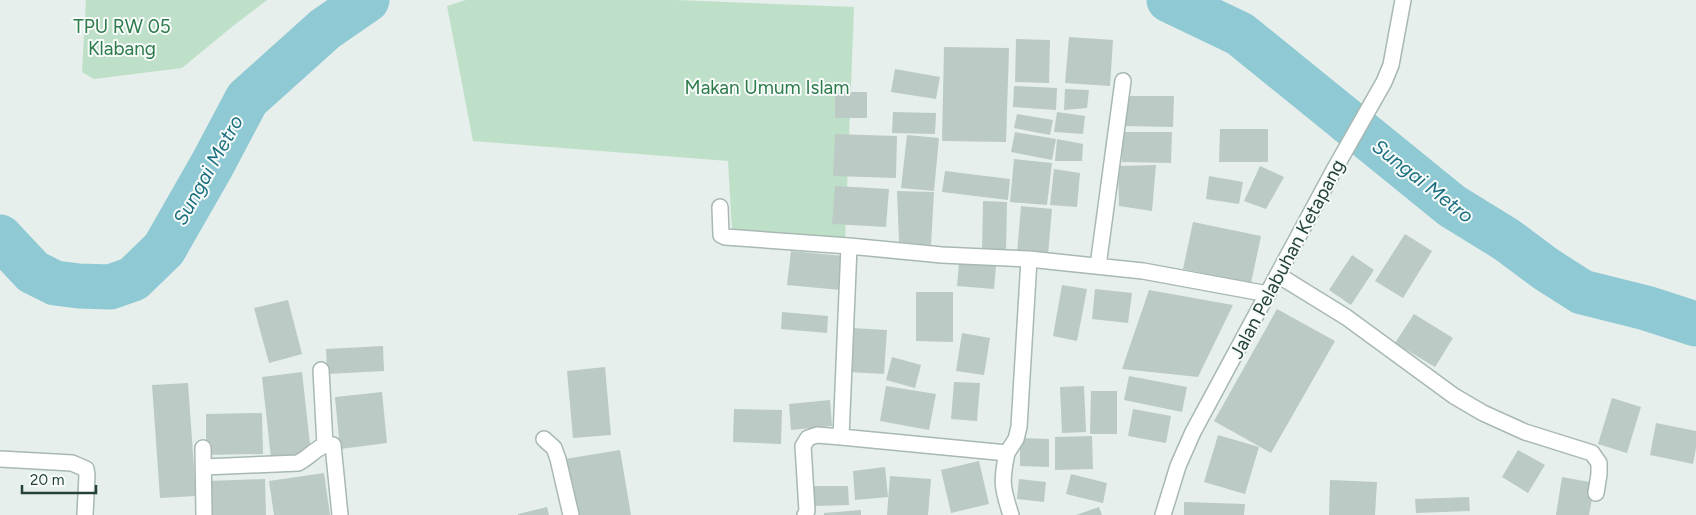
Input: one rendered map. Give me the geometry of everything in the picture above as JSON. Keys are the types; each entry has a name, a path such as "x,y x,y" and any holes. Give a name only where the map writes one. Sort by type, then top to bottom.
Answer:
{"street":[{"name":"Jalan Pelabuhan Ketapang","path":"1163,515 1178,466 1194,432 1334,170 1384,82 1391,65 1403,0"},
{"path":"1098,266 1123,81"},
{"path":"720,207 721,235 725,237 942,255 1029,259 1098,266 1143,271 1268,294"},
{"path":"841,437 849,246"},
{"path":"1011,515 1002,490 1002,474 1007,453 1016,439 1019,427 1029,259"},
{"path":"1278,274 1346,317 1454,396 1484,413 1525,432 1592,453 1599,463 1596,493"},
{"path":"321,370 325,445"},
{"path":"805,515 807,512 803,444 808,438 817,435 1007,453"},
{"path":"544,439 554,448 558,459 571,515"},
{"path":"204,467 298,462 308,458 318,448 325,445 333,445 340,515"},
{"path":"203,448 204,515"},
{"path":"0,459 72,462 86,469 85,515"}],"green space":[{"name":"TPU RW 05 Klabang","path":"86,0 267,0 182,68 94,79 82,72"},
{"name":"Makan Umum Islam","path":"466,0 676,0 854,7 845,242 732,230 728,161 473,141 447,6"}],"building":[{"path":"1069,37 1113,40 1110,86 1065,83"},
{"path":"1016,39 1050,40 1049,83 1015,82"},
{"path":"944,47 1009,48 1006,142 942,141"},
{"path":"895,69 940,77 936,99 891,92"},
{"path":"1014,86 1057,88 1056,110 1013,107"},
{"path":"1065,89 1089,90 1087,108 1064,110"},
{"path":"835,92 867,92 867,118 835,118"},
{"path":"1124,96 1174,96 1173,127 1123,126"},
{"path":"893,112 936,113 935,134 892,133"},
{"path":"1057,112 1085,116 1083,134 1054,132"},
{"path":"1017,114 1053,120 1050,135 1014,128"},
{"path":"1220,129 1268,129 1268,162 1219,162"},
{"path":"1015,132 1056,139 1052,160 1011,152"},
{"path":"1122,132 1172,132 1171,163 1122,162"},
{"path":"835,134 897,136 896,178 833,176"},
{"path":"907,135 939,138 934,191 901,188"},
{"path":"1057,139 1083,144 1082,161 1055,161"},
{"path":"1014,159 1052,163 1047,205 1010,202"},
{"path":"1156,165 1152,211 1119,206 1118,166"},
{"path":"1260,166 1284,177 1266,209 1244,201"},
{"path":"1054,169 1080,173 1077,207 1050,205"},
{"path":"945,171 1010,179 1008,200 942,192"},
{"path":"1209,176 1243,182 1239,204 1206,199"},
{"path":"835,186 889,189 886,227 832,224"},
{"path":"897,191 934,192 931,245 899,242"},
{"path":"983,201 1007,202 1006,253 982,252"},
{"path":"1021,206 1052,209 1048,255 1017,253"},
{"path":"1193,222 1261,236 1251,283 1183,269"},
{"path":"1405,234 1432,251 1403,298 1375,281"},
{"path":"791,251 844,256 841,290 787,285"},
{"path":"1352,255 1374,270 1351,305 1329,290"},
{"path":"959,263 996,266 994,289 957,286"},
{"path":"1062,285 1087,289 1077,341 1053,336"},
{"path":"1095,289 1132,293 1128,323 1092,319"},
{"path":"1149,290 1233,305 1198,377 1122,369"},
{"path":"916,292 953,292 953,342 916,341"},
{"path":"288,300 302,354 269,363 254,308"},
{"path":"1277,309 1335,341 1271,453 1214,421"},
{"path":"782,312 828,316 827,333 781,329"},
{"path":"1414,314 1453,338 1435,367 1395,343"},
{"path":"852,328 887,330 884,374 849,372"},
{"path":"962,333 990,338 984,375 956,371"},
{"path":"383,346 384,371 327,374 326,349"},
{"path":"892,357 921,365 915,388 886,380"},
{"path":"605,367 611,435 573,438 567,371"},
{"path":"302,372 311,453 271,458 262,377"},
{"path":"1129,376 1187,387 1182,412 1124,400"},
{"path":"954,382 980,383 977,421 951,419"},
{"path":"188,383 196,496 160,498 152,385"},
{"path":"886,386 936,394 929,430 880,421"},
{"path":"1084,386 1086,432 1062,433 1060,387"},
{"path":"1091,391 1117,391 1117,434 1090,434"},
{"path":"382,392 387,443 340,449 335,397"},
{"path":"1612,398 1641,407 1627,453 1598,444"},
{"path":"830,400 832,426 791,430 789,404"},
{"path":"734,409 782,410 781,444 733,442"},
{"path":"1133,409 1171,416 1166,443 1128,436"},
{"path":"262,413 263,454 206,455 206,414"},
{"path":"1656,423 1696,431 1696,448 1693,464 1650,455"},
{"path":"1218,435 1259,447 1245,494 1204,482"},
{"path":"1092,436 1093,469 1055,470 1055,437"},
{"path":"1020,438 1049,439 1049,467 1020,466"},
{"path":"620,450 631,515 574,515 565,459"},
{"path":"1518,450 1545,465 1528,493 1502,477"},
{"path":"979,461 989,504 951,513 941,470"},
{"path":"885,467 888,497 855,500 853,471"},
{"path":"324,473 330,515 274,515 269,481"},
{"path":"1071,474 1107,483 1103,503 1066,494"},
{"path":"890,476 931,479 928,515 887,515"},
{"path":"1562,477 1595,483 1589,515 1556,515"},
{"path":"265,479 266,515 209,515 208,481"},
{"path":"1019,479 1046,482 1044,502 1017,499"},
{"path":"1330,480 1377,482 1375,515 1329,515"},
{"path":"813,486 848,486 849,505 814,506"},
{"path":"1469,497 1470,511 1416,513 1415,499"},
{"path":"1184,502 1245,504 1244,515 1184,515"},
{"path":"547,507 549,515 518,515 518,514"},
{"path":"1099,507 1102,515 1076,515"},
{"path":"861,510 861,515 824,515 824,513"}],"waterway":[{"name":"Sungai Metro","path":"0,237 33,272 55,283 110,287 133,279 164,249 247,99 325,29 367,0"},
{"name":"Sungai Metro","path":"1169,0 1240,34 1452,206 1507,240 1546,269 1582,292 1646,308 1696,324"}]}
